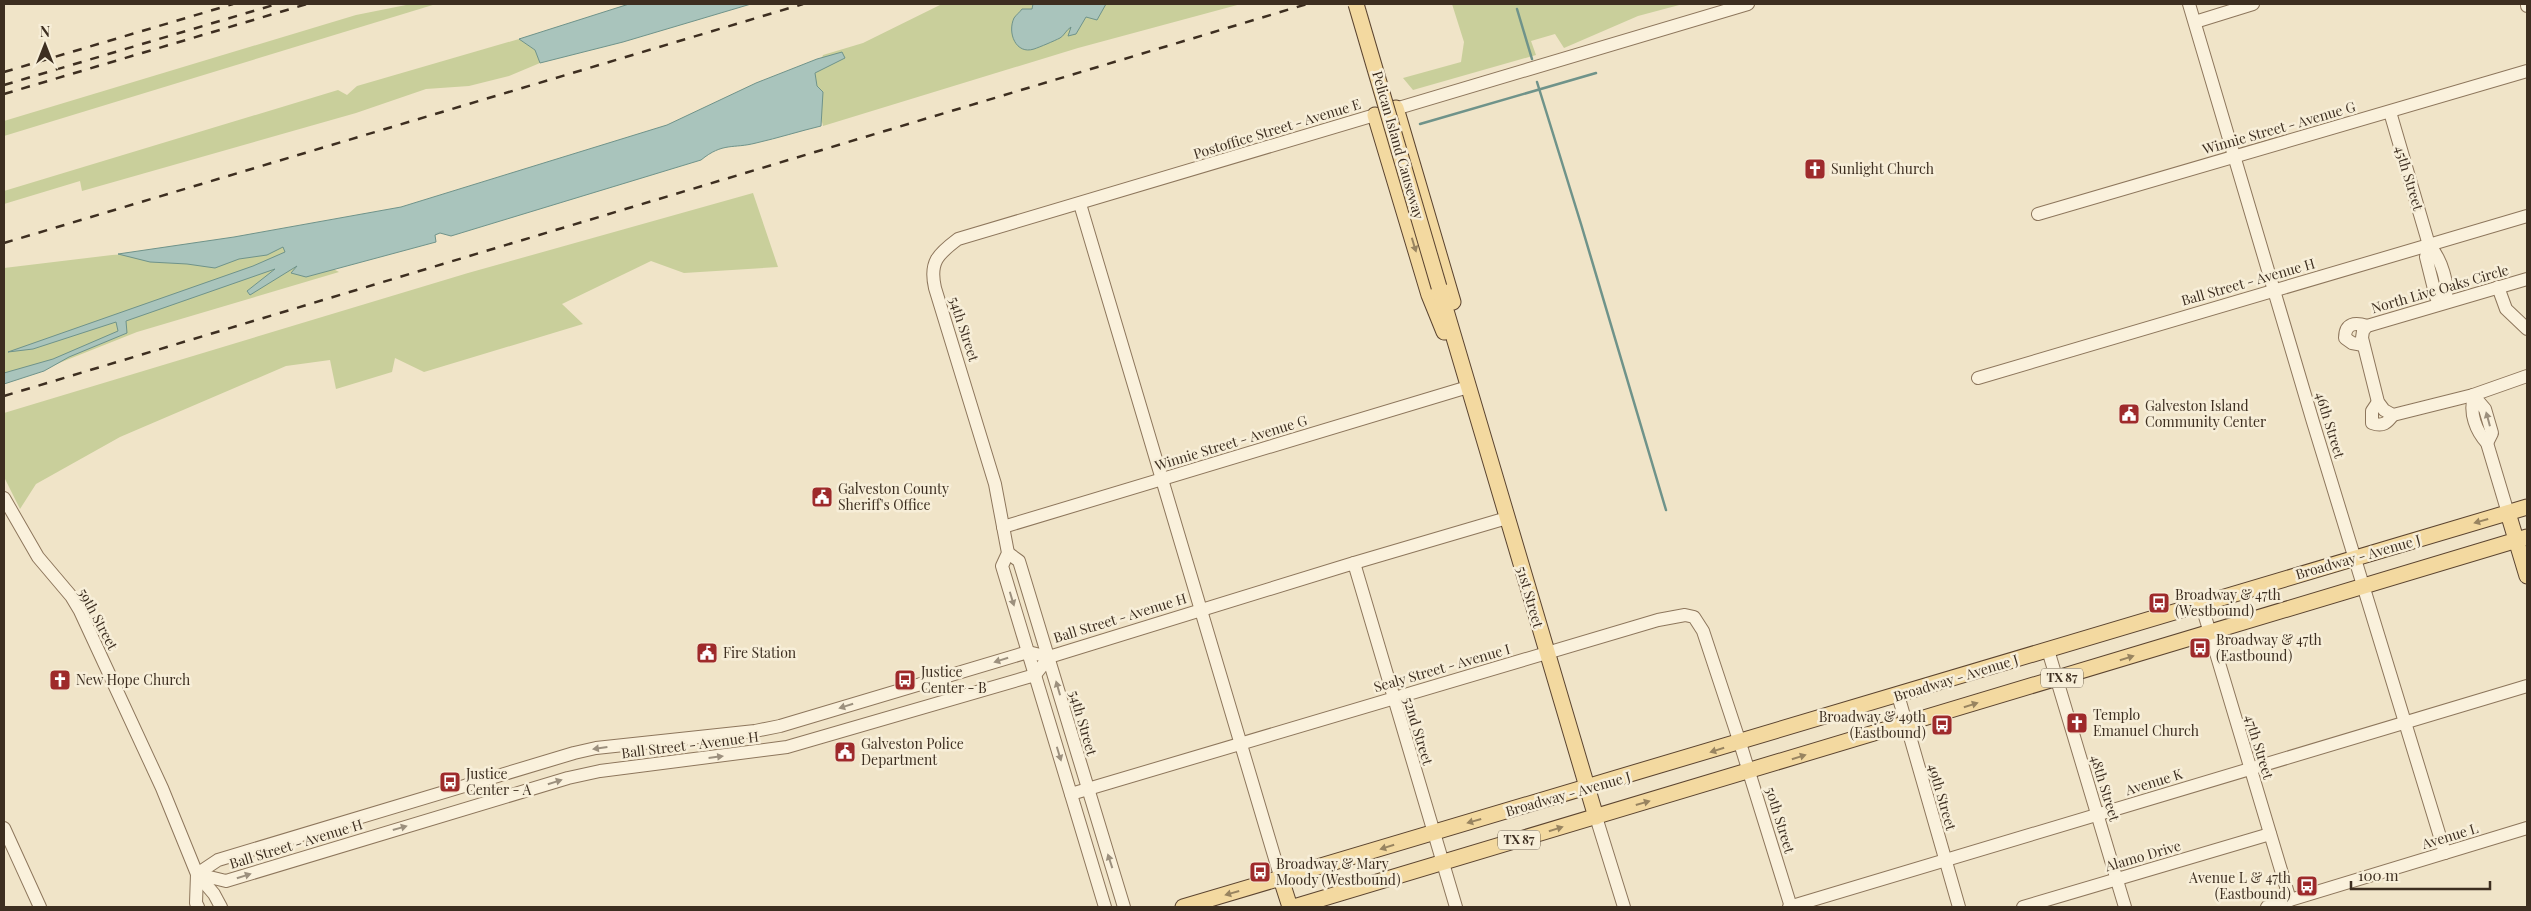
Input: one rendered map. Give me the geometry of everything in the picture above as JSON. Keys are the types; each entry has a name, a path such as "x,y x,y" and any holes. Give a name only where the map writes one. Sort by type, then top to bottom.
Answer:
{"main road":[{"name":"Pelican Island Causeway","path":"1356,4 1439,287"},
{"path":"1396,108 1456,312 1462,366"},
{"path":"1375,115 1429,295 1441,328 1462,366"},
{"name":"51st Street","path":"1439,287 1596,817"},
{"name":"Broadway - Avenue J","path":"1183,907 2527,507"},
{"path":"2508,513 2522,539 2527,576"},
{"name":"Broadway - Avenue J","path":"1294,907 2057,680 2522,539"},
{"path":"1281,879 1290,907"}],"street":[{"name":"Postoffice Street - Avenue E","path":"958,239 1748,4"},
{"name":"46th Street","path":"2190,4 2274,289 2445,853"},
{"path":"2195,22 2253,4"},
{"name":"Winnie Street - Avenue G","path":"2038,214 2527,71"},
{"name":"45th Street","path":"2390,112 2429,245 2437,254 2447,294 2445,302"},
{"path":"1080,204 1281,879"},
{"name":"Ball Street - Avenue H","path":"1978,378 2274,289 2527,216"},
{"name":"54th Street","path":"958,239 943,250 936,260 932,274 995,484 1008,552 1002,566 1105,907"},
{"name":"North Live Oaks Circle","path":"2474,396 2385,409 2363,344 2365,328 2445,302 2527,279"},
{"path":"2498,287 2502,304 2527,329"},
{"path":"2508,513 2487,443 2492,433 2485,409 2474,396 2527,376"},
{"name":"Winnie Street - Avenue G","path":"1003,527 1468,387"},
{"name":"59th Street","path":"4,498 38,557 71,596 80,611 162,788 197,874 214,894 221,907"},
{"path":"1201,609 1507,518"},
{"name":"54th Street","path":"1008,552 1019,561 1124,907"},
{"name":"52nd Street","path":"1354,563 1392,698 1456,907"},
{"name":"47th Street","path":"2201,603 2290,900"},
{"name":"Ball Street - Avenue H","path":"197,874 218,860 596,748 780,726 1028,652 1048,657 1201,609"},
{"name":"Sealy Street - Avenue I","path":"1071,794 1658,620 1685,615 1694,617 1703,631 1740,742"},
{"name":"48th Street","path":"2048,650 2125,907"},
{"name":"Ball Street - Avenue H","path":"197,874 226,881 511,795 592,773 787,747 900,712 1035,675 1048,657"},
{"name":"Avenue K","path":"1790,907 2527,686"},
{"path":"893,692 900,712"},
{"name":"49th Street","path":"1898,695 1959,907"},
{"path":"780,726 787,747"},
{"path":"662,741 666,763"},
{"name":"50th Street","path":"1740,742 1790,907"},
{"path":"505,774 511,795"},
{"name":"51st Street","path":"1596,817 1624,907"},
{"path":"360,818 367,838"},
{"path":"4,828 40,907"},
{"name":"Avenue L","path":"2267,907 2445,853 2526,831"},
{"name":"Alamo Drive","path":"2024,907 2270,834"},
{"name":"59th Street","path":"197,874 196,903 198,907"}],"green space":[{"path":"411,4 436,4 4,136 4,121 356,15"},
{"path":"942,4 1241,4 1078,48 823,126 812,82 823,55 863,43"},
{"path":"1452,4 1683,4 1638,16 1564,48 1555,34 1531,41 1536,55 1413,90 1403,78 1461,62 1464,42"},
{"path":"519,39 535,50 540,63 509,76 469,86 426,89 356,113 82,191 80,181 4,204 4,191 338,90 347,95 357,86"},
{"path":"753,193 778,267 684,273 651,261 562,304 583,324 424,372 395,358 392,372 336,389 330,360 286,366 120,437 36,484 20,509 4,477 4,413 468,273"},
{"path":"283,243 339,272 137,332 44,369 4,382 4,268 112,255"}],"water":[{"path":"629,4 751,4 623,42 540,63 535,50 519,39"},
{"path":"1033,4 1106,4 1097,20 1086,17 1076,34 1068,36 1071,27 1060,38 1037,48 1022,49 1018,46 1013,36 1012,24 1014,18 1022,9 1032,9"},
{"path":"842,52 845,58 815,73 817,86 823,92 821,126 748,145 722,148 701,160 451,236 440,233 435,235 436,242 306,277 291,273 297,266 250,295 247,291 275,269 126,321 127,333 69,357 44,371 4,384 4,373 53,359 118,331 116,322 33,349 8,352 253,266 285,252 283,247 267,255 239,259 215,268 150,262 118,254 234,237 401,207 667,125 756,83 817,59"}],"waterway":[{"path":"1517,9 1532,59"},
{"path":"1420,124 1596,73"},
{"path":"1537,82 1666,510"}],"railway":[{"path":"4,72 233,4"},
{"path":"4,85 277,4"},
{"path":"4,94 307,4"},
{"path":"4,243 803,4"},
{"path":"4,396 1307,4"}],"place":[{"name":"Sunlight Church","path":"1815,169"},
{"name":"Galveston Island Community Center","path":"2129,414"},
{"name":"Galveston County Sheriff's Office","path":"822,497"},
{"name":"Broadway & 47th (Westbound)","path":"2159,603"},
{"name":"Broadway & 47th (Eastbound)","path":"2200,648"},
{"name":"Fire Station","path":"707,653"},
{"name":"New Hope Church","path":"60,680"},
{"name":"Justice Center - B","path":"905,680"},
{"name":"Templo Emanuel Church","path":"2077,723"},
{"name":"Broadway & 49th (Eastbound)","path":"1942,725"},
{"name":"Galveston Police Department","path":"845,752"},
{"name":"Justice Center - A","path":"450,782"},
{"name":"Broadway & Mary Moody (Westbound)","path":"1260,872"},
{"name":"Avenue L & 47th (Eastbound)","path":"2307,886"}]}
